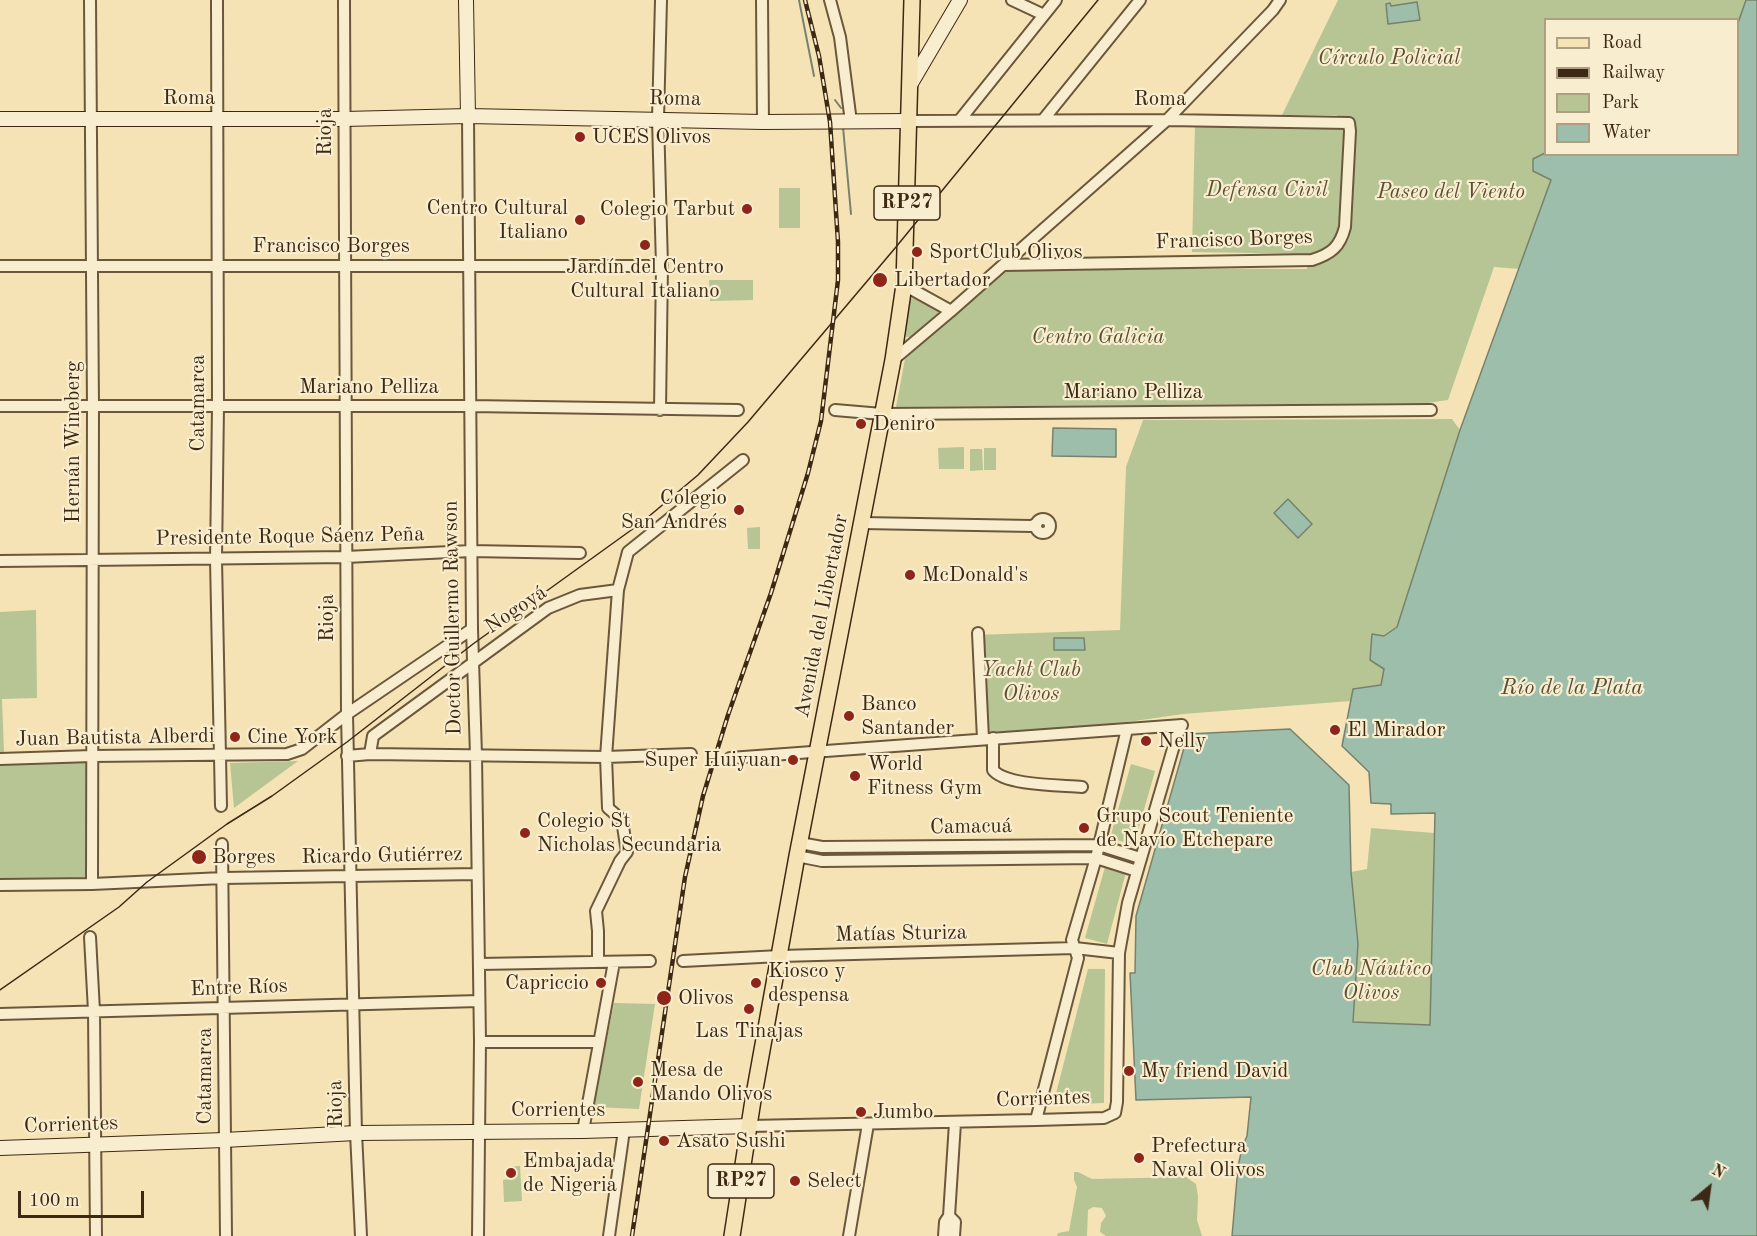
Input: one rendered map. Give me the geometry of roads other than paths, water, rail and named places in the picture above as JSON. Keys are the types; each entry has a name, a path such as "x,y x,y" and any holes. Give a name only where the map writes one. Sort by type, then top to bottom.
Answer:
{"main road":[{"name":"Avenida del Libertador","path":"732,1236 817,750 893,360 904,285 912,0"}],"street":[{"name":"Hernán Wineberg","path":"90,0 93,407 92,884"},
{"name":"Catamarca","path":"217,0 216,559 221,806"},
{"name":"Rioja","path":"344,0 347,756 356,1132 361,1236"},
{"name":"Doctor Guillermo Rawson","path":"466,0 472,629 477,756 480,1042 478,1236"},
{"path":"660,410 662,266 658,119 661,0"},
{"path":"762,0 763,122"},
{"path":"830,0 840,37 851,122"},
{"path":"910,85 960,0"},
{"path":"1012,0 1044,15"},
{"path":"959,121 1056,0"},
{"path":"1043,120 1140,0"},
{"path":"893,360 1167,120 1280,0"},
{"name":"Roma","path":"0,119 344,119 468,116 763,122 1167,120 1349,123"},
{"name":"Francisco Borges","path":"1003,265 1312,260 1325,256 1335,250 1342,239 1345,227 1349,123"},
{"name":"Francisco Borges","path":"0,266 662,266"},
{"path":"904,285 951,311"},
{"name":"Mariano Pelliza","path":"0,406 470,406 738,410"},
{"name":"Mariano Pelliza","path":"835,410 882,414 1431,410"},
{"path":"598,962 596,910 620,861 627,852 622,820 608,808 606,757 618,590 628,552 743,460"},
{"path":"862,523 1035,526"},
{"name":"Presidente Roque Sáenz Peña","path":"0,561 346,557 471,551 580,553"},
{"name":"Nogoyá","path":"370,754 373,736 548,608 580,595 618,590"},
{"path":"347,714 472,629"},
{"path":"978,633 993,770 996,774 1020,782 1082,787"},
{"name":"Juan Bautista Alberdi","path":"0,759 287,754 302,749 347,714"},
{"path":"730,758 1182,725 1140,858 1128,903 1119,953"},
{"path":"1036,1120 1078,958 1072,940 1096,858 1127,729"},
{"path":"347,756 370,754 606,757 691,754"},
{"name":"Catamarca","path":"222,844 226,1236"},
{"name":"Camacuá","path":"799,850 1099,845 1140,858"},
{"path":"1013,846 1013,858"},
{"path":"880,847 880,861"},
{"name":"Camacuá","path":"799,850 822,861 1096,858 1137,871"},
{"name":"Ricardo Gutiérrez","path":"0,885 92,884 223,878 477,874"},
{"path":"90,937 94,1011 96,1236"},
{"name":"Matías Sturiza","path":"683,961 1075,948 1119,953"},
{"name":"Corrientes","path":"0,1148 224,1140 356,1132 478,1131 584,1124 624,1130 1104,1118 1115,1113 1117,1102 1119,953"},
{"path":"479,964 650,961"},
{"path":"584,1124 614,962"},
{"name":"Entre Ríos","path":"0,1014 479,1001"},
{"path":"480,1042 599,1042"},
{"path":"944,1236 945,1222 949,1216 955,1123"},
{"path":"849,1236 868,1124"},
{"path":"609,1236 624,1130"},
{"path":"949,1216 955,1222 954,1236"}],"water":[{"name":"Río de la Plata","path":"1746,0 1757,0 1757,1236 1232,1236 1238,1167 1247,1136 1251,1097 1136,1100 1130,973 1135,973 1136,916 1188,734 1290,729 1349,785 1351,872 1358,944 1353,1022 1430,1025 1435,813 1391,814 1391,804 1371,803 1369,772 1342,746 1353,689 1381,685 1384,669 1370,660 1372,634 1384,636 1397,627 1460,430 1551,180 1533,171 1533,159 1544,154 1544,156 1739,156 1739,20"},
{"path":"1417,2 1420,20 1388,24 1386,4 1390,3 1391,6"},
{"path":"1053,428 1116,429 1116,457 1052,456"},
{"path":"1288,499 1312,524 1298,538 1274,513"},
{"path":"1054,638 1084,638 1085,650 1054,650"}],"waterway":[{"path":"799,0 814,76"},
{"path":"835,100 841,108"},
{"path":"843,127 851,214"}],"tram line":[{"path":"0,990 119,907 147,882 227,824 272,796 347,742 473,644 641,523 698,475 748,422 896,247 1098,0"}],"railway":[{"path":"632,1236 685,877 703,796 728,715 771,593 808,473 821,421 838,280 838,242 830,122 819,56 805,0"}],"place":[{"name":"UCES Olivos","path":"580,137"},
{"name":"Colegio Tarbut","path":"747,209"},
{"name":"Centro Cultural Italiano","path":"580,220"},
{"name":"Jardín del Centro Cultural Italiano","path":"645,245"},
{"name":"SportClub Olivos","path":"917,252"},
{"name":"Libertador","path":"880,280"},
{"name":"Deniro","path":"861,424"},
{"name":"Colegio San Andrés","path":"739,510"},
{"name":"McDonald's","path":"910,575"},
{"name":"Banco Santander","path":"849,716"},
{"name":"El Mirador","path":"1335,730"},
{"name":"Cine York","path":"235,737"},
{"name":"Nelly","path":"1146,741"},
{"name":"Super Huiyuan","path":"793,760"},
{"name":"World Fitness Gym","path":"855,776"},
{"name":"Grupo Scout Teniente de Navío Etchepare","path":"1084,828"},
{"name":"Colegio St Nicholas Secundaria","path":"525,833"},
{"name":"Borges","path":"199,857"},
{"name":"Capriccio","path":"601,983"},
{"name":"Kiosco y despensa","path":"756,983"},
{"name":"Olivos","path":"664,998"},
{"name":"Las Tinajas","path":"749,1009"},
{"name":"My friend David","path":"1129,1071"},
{"name":"Mesa de Mando Olivos","path":"638,1082"},
{"name":"Jumbo","path":"861,1112"},
{"name":"Asato Sushi","path":"664,1141"},
{"name":"Prefectura Naval Olivos","path":"1139,1158"},
{"name":"Embajada de Nigeria","path":"511,1173"},
{"name":"Select","path":"795,1181"}],"park label":[{"name":"Círculo Policial","path":"1389,58"},
{"name":"Defensa Civil","path":"1267,190"},
{"name":"Paseo del Viento","path":"1451,192"},
{"name":"Centro Galicia","path":"1098,337"},
{"name":"Yacht Club Olivos","path":"1031,682"},
{"name":"Club Náutico Olivos","path":"1371,981"}]}
